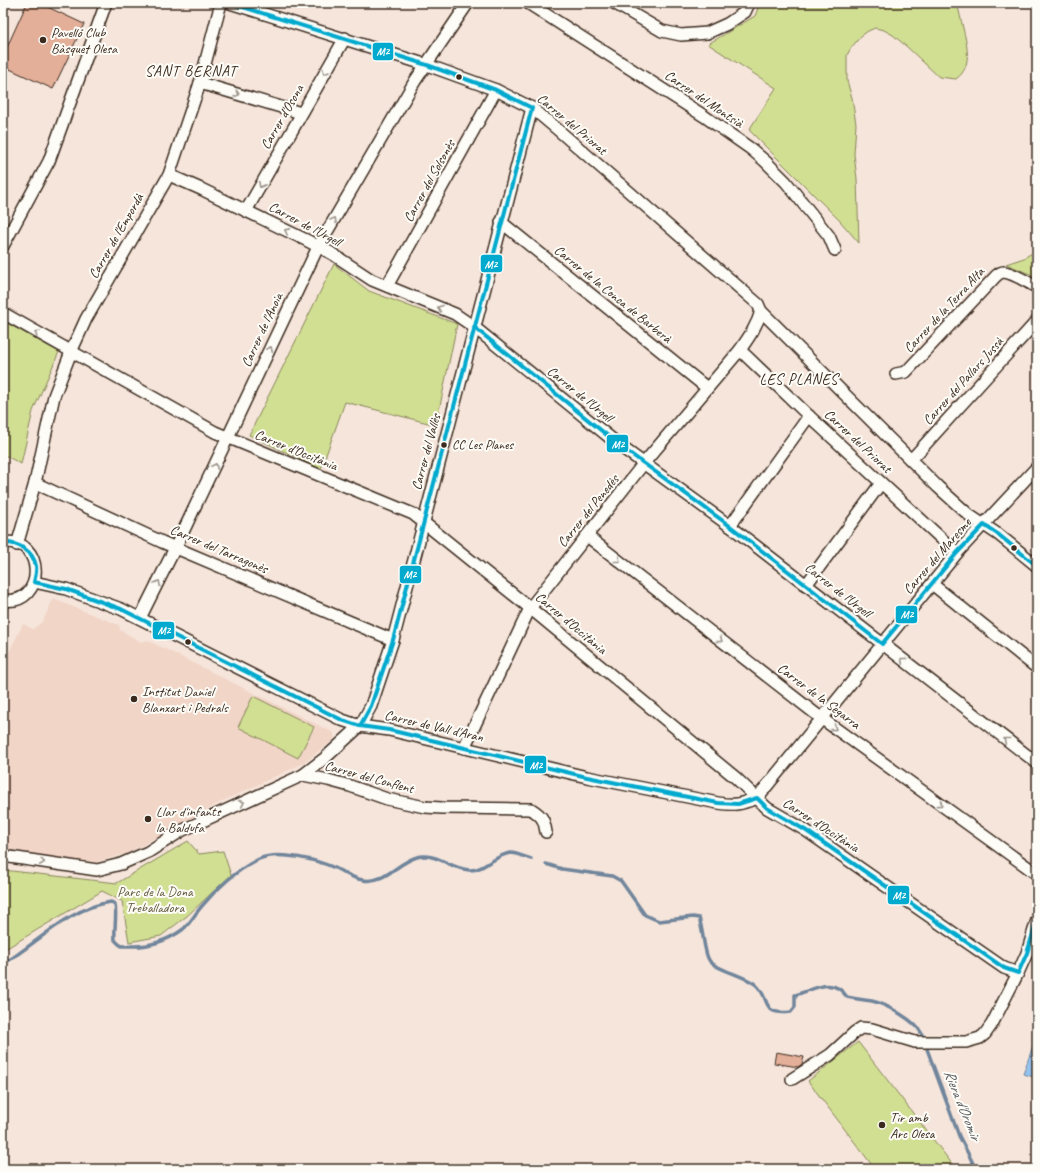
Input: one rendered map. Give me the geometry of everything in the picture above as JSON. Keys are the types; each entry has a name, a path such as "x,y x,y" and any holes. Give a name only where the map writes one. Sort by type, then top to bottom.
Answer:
{"street":[{"path":"3,246 49,161 106,3"},
{"name":"Carrer de l'Empordà","path":"17,545 35,483 54,396 86,319 168,175 200,83 221,3"},
{"name":"Carrer del Priorat","path":"230,3 427,65 496,90 532,108 758,304 761,311 911,460 964,510 999,535 1037,566"},
{"name":"Carrer de l'Anoia","path":"140,618 176,547 318,247 415,81 468,3"},
{"name":"Carrer del Montsià","path":"528,3 704,116 765,160 791,188 829,236 835,250"},
{"path":"614,3 662,31 681,35 707,32 727,24 745,12 749,3"},
{"name":"Carrer d'Osona","path":"246,211 345,38"},
{"path":"200,83 301,113"},
{"name":"Carrer del Solsonès","path":"387,286 496,90"},
{"name":"Carrer del Vallès","path":"303,775 325,758 360,726 371,706 393,640 532,108"},
{"name":"Carrer de l'Urgell","path":"168,175 246,211 318,247 372,280 455,314 474,327 644,463 806,584 1037,763"},
{"name":"Carrer de la Conca de Barberà","path":"501,222 707,388"},
{"name":"Carrer de la Terra Alta","path":"896,374 906,372 1000,273 1005,272 1037,287"},
{"name":"Carrer del Penedès","path":"464,748 530,608 644,463 740,350 753,332 761,311"},
{"name":"Carrer d'Occitània","path":"3,313 228,438 413,514 530,608 736,778 767,808 805,830 1004,968 1018,973"},
{"name":"Carrer del Pallars Jussà","path":"911,460 1037,321"},
{"name":"Carrer del Priorat","path":"740,350 957,553"},
{"path":"730,526 809,416"},
{"name":"Carrer del Maresme","path":"757,798 957,553 1037,467"},
{"name":"Carrer del Tarragonès","path":"35,483 176,547 393,640"},
{"path":"806,584 881,483"},
{"name":"Carrer de la Segarra","path":"587,536 821,718 1037,874"},
{"path":"3,543 17,545 25,549 33,559 36,572 32,587 22,597 14,600 3,600"},
{"name":"Carrer de Vall d'Aran","path":"34,582 66,590 121,609 335,717 360,726 389,730 587,777 718,803 740,805 757,798"},
{"path":"932,584 1037,668"},
{"name":"Carrer del Conflent","path":"3,856 97,870 121,864 134,859 181,831 303,775 328,780 388,799 425,807 531,809 538,813 544,820 546,832"},
{"path":"792,1079 830,1055 861,1028 872,1029 915,1042 966,1042 980,1038 992,1024 1018,973 1027,953 1037,920"}],"shaded area":[{"name":"Institut Daniel Blanxart i Pedrals","path":"53,599 119,625 120,630 141,642 147,640 334,733 334,739 304,763 221,802 128,853 97,862 43,858 3,849 3,664 23,624 33,629 43,621"}],"green space":[{"path":"760,3 957,3 966,41 967,62 965,68 956,79 939,77 893,35 884,30 875,28 861,36 847,55 847,81 852,98 856,124 854,154 857,179 859,243 840,221 749,130 776,88 708,44 755,16"},
{"path":"1037,250 1037,277 1006,264 1024,258"},
{"path":"334,264 369,291 457,324 436,425 345,402 321,469 249,435"},
{"path":"3,321 59,352 33,411 21,464 3,454"},
{"path":"253,696 314,727 298,758 238,727"},
{"name":"Parc de la Dona Treballadora","path":"188,841 199,854 223,851 231,875 187,916 161,936 129,942 122,901 102,891 7,948 3,948 3,870 117,883"},
{"name":"Tir amb Arc Olesa","path":"858,1042 956,1169 875,1169 808,1081"}],"water":[{"path":"1034,1043 1037,1043 1037,1078 1023,1074"}],"building":[{"name":"Pavelló Club Bàsquet Olesa","path":"27,3 39,3 84,24 53,89 3,66 3,56"},
{"path":"776,1052 804,1057 802,1064 798,1067 774,1063"}],"waterway":[{"name":"Riera d'Oromir","path":"3,964 67,919 81,911 111,902 115,904 116,909 115,940 120,945 137,946 164,940 185,928 207,900 228,880 251,863 267,856 276,855 308,859 335,868 363,880 378,879 404,863 417,857 424,856 469,870 480,868 500,856 511,853 531,859"},
{"name":"Riera d'Oromir","path":"546,864 562,869 612,876 621,881 645,915 659,921 693,917 699,918 707,957 709,960 717,966 755,984 760,989 767,1005 774,1011 781,1013 791,1012 795,1007 795,995 817,987 830,986 836,987 847,997 872,1001 892,1009 914,1024 922,1034"},
{"name":"Riera d'Oromir","path":"927,1049 959,1136 976,1169"}],"transit line":[{"name":"M2","path":"230,3 427,65 496,90 532,108 393,640 371,706 360,726"},
{"name":"M2","path":"474,327 624,449 730,526 882,644 957,553 984,525 999,535 1037,566"},
{"name":"M2","path":"3,543 14,544 24,548 32,556 36,566 34,582 66,589 121,609 342,720 360,726 389,730 587,777 718,803 738,804 757,798 767,808 805,830 1004,968 1018,973 1027,953 1037,920"}],"place":[{"name":"Pavelló Club Bàsquet Olesa","path":"43,40"},
{"name":"CC Les Planes","path":"444,445"},
{"name":"Institut Daniel Blanxart i Pedrals","path":"134,699"},
{"name":"Llar d'infants la Baldufa","path":"148,819"},
{"name":"Tir amb Arc Olesa","path":"882,1125"}],"district":[{"name":"SANT BERNAT","path":"191,71"},
{"name":"LES PLANES","path":"799,379"}]}
